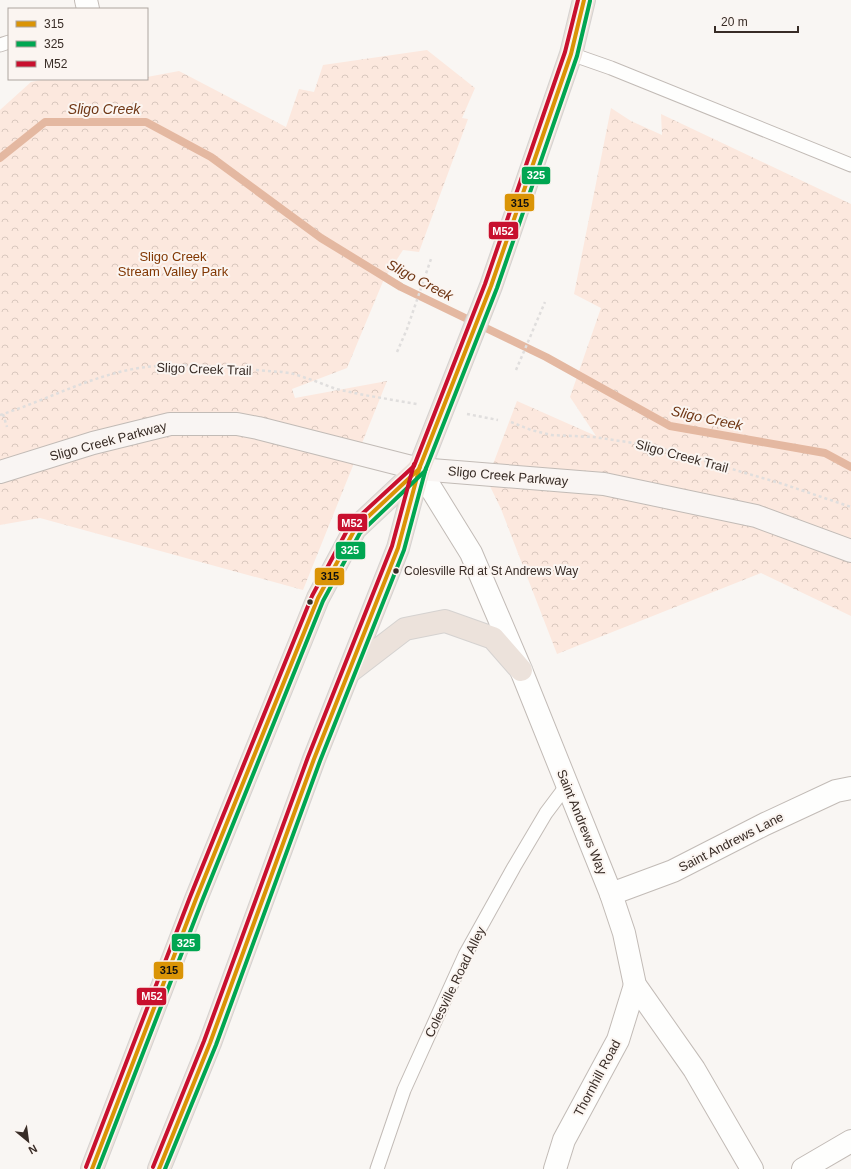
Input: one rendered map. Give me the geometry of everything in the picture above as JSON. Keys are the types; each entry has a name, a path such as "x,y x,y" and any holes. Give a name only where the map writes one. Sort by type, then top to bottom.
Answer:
{"highway":[{"path":"159,1169 210,1043 314,759 398,548 419,469 491,286 571,54 584,0"},
{"path":"92,1169 196,899 318,598 356,529 419,469"},
{"path":"348,672 405,629 445,621 493,638 521,670"}],"street":[{"name":"Sligo Creek Parkway","path":"0,472 93,443 170,424 237,424 419,469 604,484 756,516 851,551"},
{"name":"Saint Andrews Way","path":"419,469 471,553 521,670 624,932 635,985 694,1069 752,1169"},
{"name":"Saint Andrews Lane","path":"610,894 673,871 836,790 851,788"},
{"name":"Thornhill Road","path":"555,1169 564,1140 618,1040 635,985"},
{"path":"803,1169 851,1141"}],"lane":[{"path":"571,54 611,68 851,165"},
{"name":"Colesville Road Alley","path":"377,1169 404,1090 465,955 546,813 567,785"}],"path":[{"path":"396,352 407,329 431,259"},
{"path":"516,370 545,302"},
{"name":"Sligo Creek Trail","path":"2,415 110,374 139,368 168,365 288,373 336,389 364,395"},
{"path":"2,415 7,427"},
{"name":"Sligo Creek Trail","path":"511,422 531,430 551,435 594,437 653,446 783,484 851,507"}],"green space":[{"name":"Sligo Creek Stream Valley Park","path":"427,50 475,88 462,118 468,119 419,252 403,250 384,279 347,368 292,389 295,398 387,381 303,590 40,518 0,525 0,110 31,82 42,80 148,80 148,77 179,71 286,127 299,89 314,92 323,65"},
{"path":"611,108 631,121 662,135 661,114 851,204 851,616 761,573 557,654 501,509 487,480 517,401 596,436 570,397 601,308 574,294"}],"waterway":[{"name":"Sligo Creek","path":"0,158 45,122 146,122 211,157 321,238 401,287 546,357 670,426 825,453 851,467"}],"transit line":[{"name":"M52","path":"86,1167 190,897 312,596 350,525 414,466 485,284 565,52 578,0"},
{"name":"315","path":"92,1169 196,899 318,598 355,529 419,469 491,286 571,54 584,0"},
{"name":"325","path":"98,1169 202,901 323,601 360,533 425,471 497,288 577,56 590,1"},
{"name":"M52","path":"153,1167 204,1041 308,757 392,546 414,464"},
{"name":"315","path":"159,1169 210,1043 314,759 398,548 420,466"},
{"name":"325","path":"165,1169 216,1045 320,761 404,550 426,468"}],"place":[{"name":"Colesville Rd at St Andrews Way","path":"396,571"}]}
